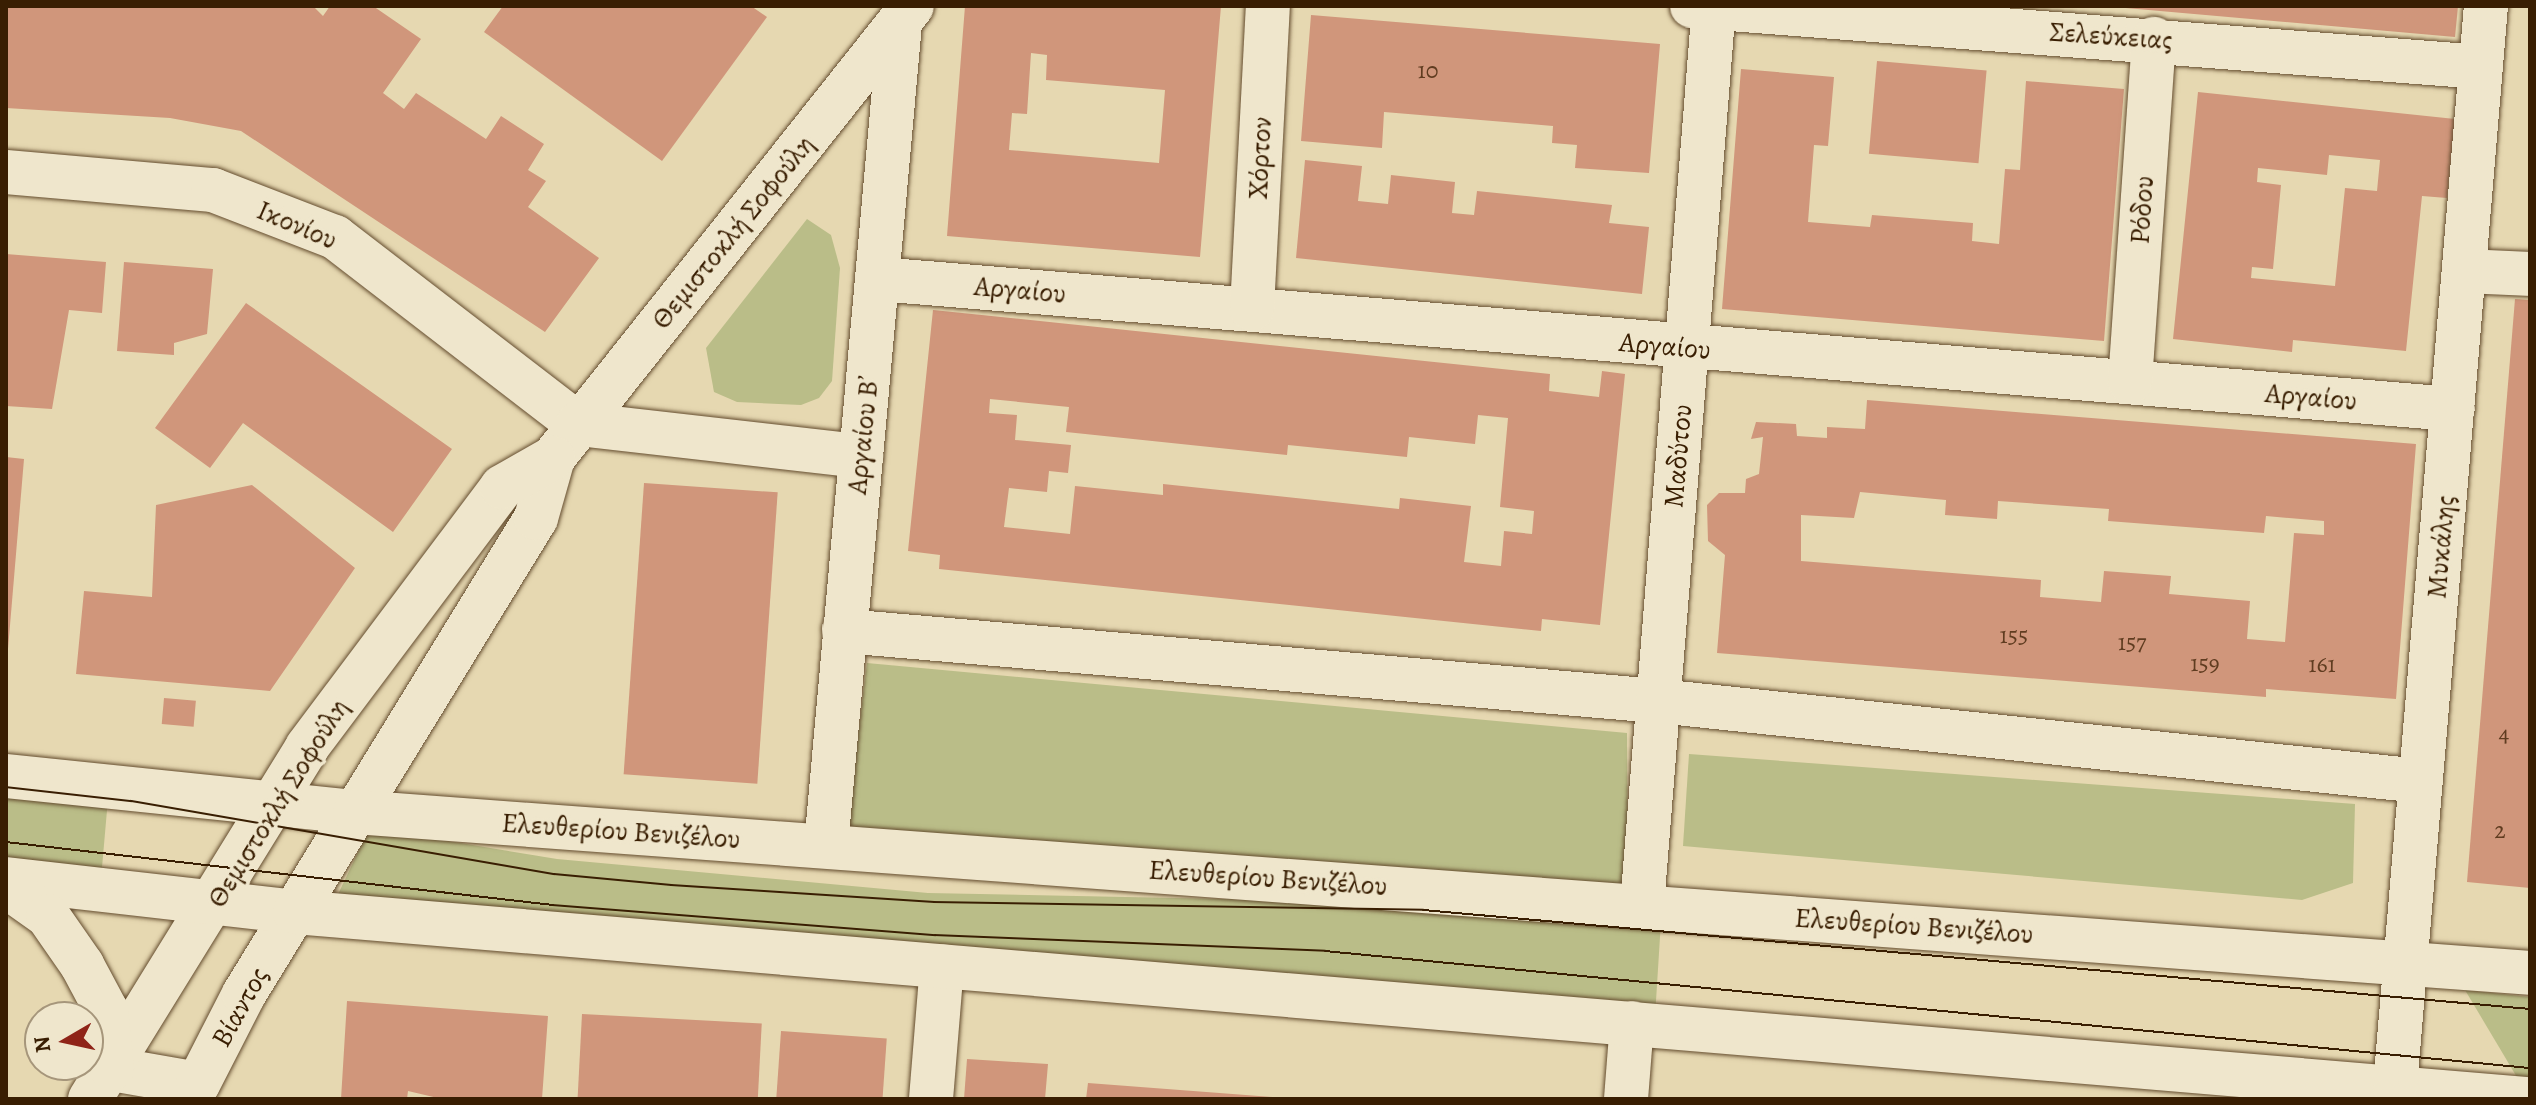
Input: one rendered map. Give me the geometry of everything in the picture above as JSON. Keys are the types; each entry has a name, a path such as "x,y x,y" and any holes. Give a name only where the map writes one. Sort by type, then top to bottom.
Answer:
{"street":[{"name":"Χόρτον","path":"1252,309 1268,6"},
{"name":"Μυκάλης","path":"2394,1093 2486,6"},
{"name":"Σελεύκειας","path":"1706,7 2154,39 2481,67"},
{"name":"Μαδύτου","path":"1642,906 1687,348 1706,7"},
{"name":"Αργαίου Β᾽","path":"826,846 844,631 906,15"},
{"name":"Θεμιστοκλή Σοφούλη","path":"101,1084 216,904 274,800 502,487 565,441 906,15"},
{"name":"Ρόδου","path":"2130,382 2154,39"},
{"name":"Ικονίου","path":"6,172 213,190 335,237 565,441"},
{"path":"2464,271 2530,274"},
{"name":"Αργαίου","path":"878,279 2453,409"},
{"name":"Θεμιστοκλή Σοφούλη","path":"295,912 536,518 565,441"},
{"path":"565,441 861,456"},
{"path":"844,631 1658,701 2421,781"},
{"name":"Ελευθερίου Βενιζέλου","path":"6,776 274,800 355,812 2405,961 2530,973"},
{"path":"6,879 295,912 1632,1023 2394,1093 2528,1099"},
{"path":"6,886 48,916 82,965 106,1010 101,1084 206,1091"},
{"name":"Βίαντος","path":"206,1091 295,912"},
{"path":"931,1099 942,966"},
{"path":"1626,1099 1632,1023"}],"green space":[{"path":"807,219 831,235 840,268 832,381 819,398 801,405 737,402 714,392 706,348"},
{"path":"867,663 1627,733 1628,884 846,834"},
{"path":"1689,754 2355,804 2353,883 2302,900 1683,846"},
{"path":"6,783 109,792 101,884 6,875"},
{"path":"382,830 557,859 928,893 1422,903 1661,921 1655,1017 333,905 368,831"},
{"path":"2465,990 2530,997 2530,1080 2518,1079"}],"building":[{"path":"6,6 313,6 323,16 330,6 373,6 421,39 383,93 404,109 416,93 486,139 501,116 544,144 528,170 546,181 528,207 599,258 545,332 241,131 170,118 6,108"},
{"path":"503,6 751,6 767,17 662,161 484,32"},
{"path":"965,6 1221,6 1200,257 947,236","holes":["1031,53 1047,55 1046,80 1165,90 1159,163 1009,150 1012,113 1027,114"]},
{"path":"2103,6 2458,6 2455,37"},
{"path":"1311,15 1660,44 1649,173 1575,168 1577,145 1552,143 1553,126 1384,112 1382,148 1301,141"},
{"path":"1877,61 1987,71 1978,163 1869,154"},
{"path":"1741,69 1834,77 1828,146 1814,145 1808,222 1870,227 1872,215 1973,223 1972,241 1999,244 2005,169 2020,170 2026,81 2124,89 2104,341 1722,309"},
{"path":"2198,92 2455,119 2447,198 2422,196 2406,351 2293,340 2292,352 2173,339","holes":["2329,155 2380,160 2377,191 2345,188 2335,286 2251,278 2252,267 2273,269 2281,185 2257,182 2258,168 2327,175"]},
{"path":"1305,160 1362,166 1358,201 1388,204 1391,175 1455,182 1452,213 1474,215 1477,191 1612,205 1609,223 1649,227 1642,294 1296,258"},
{"path":"6,254 106,262 102,313 69,310 52,409 6,406"},
{"path":"124,262 213,269 207,334 174,343 174,355 117,351"},
{"path":"2515,299 2530,300 2530,888 2467,882"},
{"path":"246,303 452,449 393,532 243,423 210,468 155,428"},
{"path":"933,310 1550,374 1549,391 1599,397 1602,371 1625,374 1600,625 1542,619 1541,631 939,569 940,555 908,551","holes":["990,399 1069,407 1066,432 1287,455 1288,445 1407,457 1409,437 1475,444 1478,415 1508,418 1500,507 1534,511 1532,534 1504,531 1501,566 1464,562 1471,506 1400,498 1399,509 1163,484 1163,495 1075,486 1070,534 1004,527 1009,488 1047,492 1049,471 1068,473 1071,445 1015,440 1017,415 989,413"]},
{"path":"1867,400 2416,444 2396,699 2266,689 2266,697 1717,653 1725,555 1708,541 1707,505 1719,493 1745,493 1746,479 1759,474 1763,437 1751,439 1756,422 1796,424 1797,436 1827,438 1827,427 1865,429","holes":["1860,492 1946,500 1945,515 1997,519 1998,501 2109,509 2108,521 2264,533 2266,516 2324,521 2324,535 2294,533 2285,642 2247,639 2250,601 2169,594 2171,576 2104,571 2101,602 2040,597 2041,580 1801,561 1801,515 1854,518"]},
{"path":"6,457 24,459 8,649 6,649"},
{"path":"644,483 778,492 757,784 624,774"},
{"path":"252,485 355,568 270,691 76,674 84,591 152,597 156,505"},
{"path":"164,698 196,701 194,727 162,724"},
{"path":"347,1001 548,1016 542,1099 442,1099 408,1091 407,1099 341,1099"},
{"path":"582,1014 762,1023 758,1099 578,1099"},
{"path":"781,1031 887,1038 883,1099 776,1099"},
{"path":"967,1059 1048,1064 1045,1099 964,1099"},
{"path":"1088,1083 1272,1097 1272,1099 1086,1099"}],"tram line":[{"path":"6,787 131,801 554,874 671,885 934,902 1423,910 2530,1009"},
{"path":"6,842 553,905 935,935 1325,951 2530,1068"}]}
